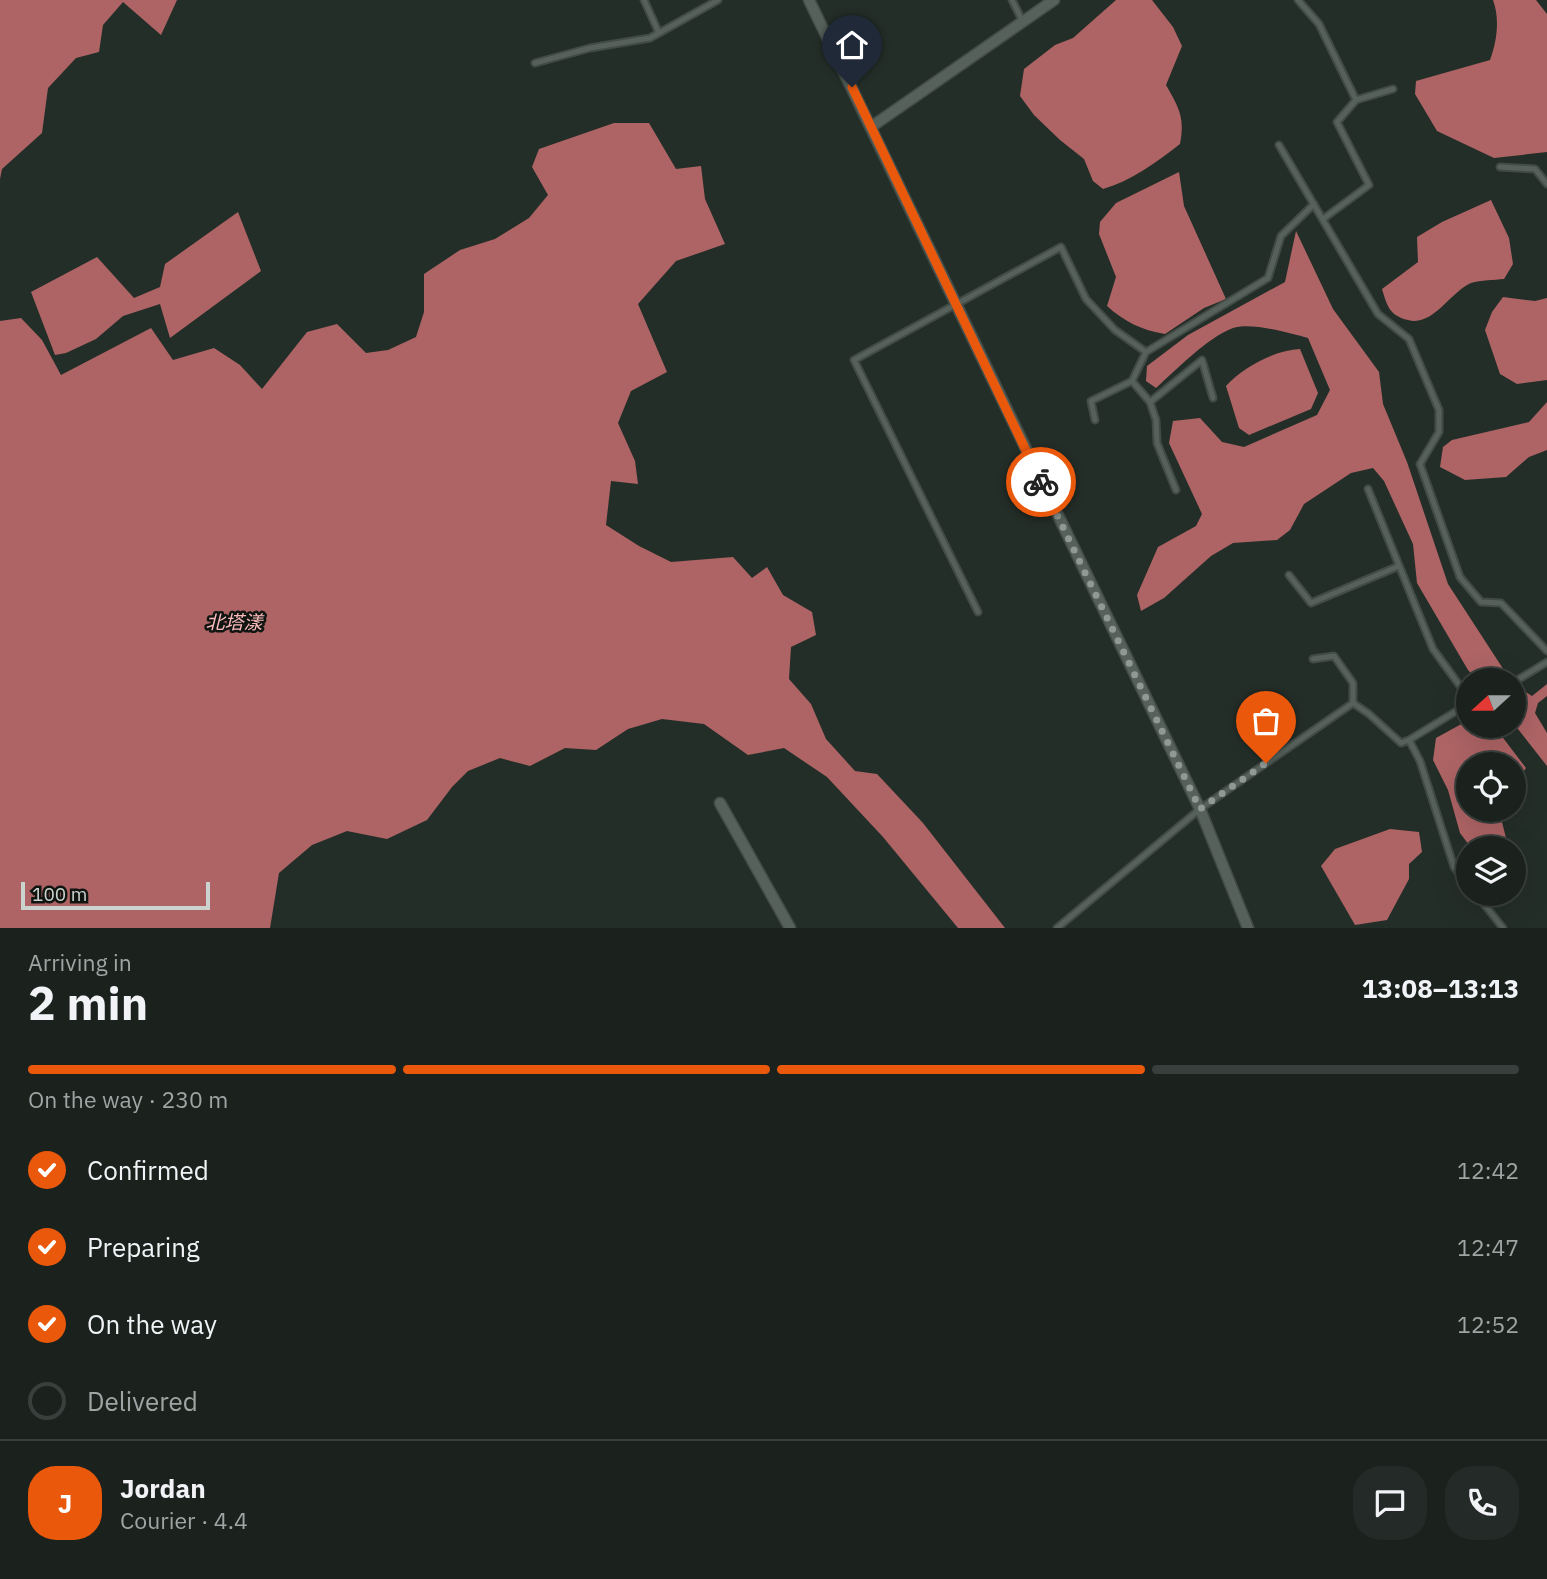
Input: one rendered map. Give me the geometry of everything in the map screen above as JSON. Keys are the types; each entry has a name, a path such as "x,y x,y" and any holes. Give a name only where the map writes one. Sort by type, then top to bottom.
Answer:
{"street":[{"path":"809,0 1200,809 1248,928"},
{"path":"871,127 1054,0"},
{"path":"720,803 790,928"}],"lane":[{"path":"644,0 659,33"},
{"path":"535,63 590,48 650,38 718,0"},
{"path":"1012,0 1023,22"},
{"path":"1298,0 1319,24 1356,100"},
{"path":"1323,219 1369,185 1336,122 1356,100 1393,89"},
{"path":"1279,145 1378,314 1409,338 1439,410 1440,432 1420,464 1460,577 1481,602 1501,603 1547,651"},
{"path":"1500,167 1535,169 1547,184"},
{"path":"1095,420 1091,401 1132,381 1146,352 1268,278 1281,236 1314,204"},
{"path":"978,611 854,360 1060,247 1086,299 1115,330 1146,352"},
{"path":"1150,402 1202,360 1213,398"},
{"path":"1132,381 1150,402 1156,420 1157,443 1176,490"},
{"path":"1368,489 1433,649 1456,681"},
{"path":"1289,575 1311,604 1399,566"},
{"path":"1313,659 1334,656 1353,683 1353,703"},
{"path":"1526,674 1547,662"},
{"path":"1057,928 1200,809 1353,703"},
{"path":"1353,703 1369,713 1401,743 1456,711"},
{"path":"1409,740 1420,761 1456,870"},
{"path":"1486,906 1503,928"}],"water":[{"path":"0,0 177,0 161,35 123,2 103,25 99,52 76,58 48,88 42,133 2,169 0,179"},
{"path":"1116,0 1152,0 1173,27 1182,46 1166,85 1180,113 1182,127 1180,144 1134,176 1103,189 1093,181 1084,159 1034,115 1020,96 1024,69 1055,45 1073,38"},
{"path":"1493,0 1536,0 1547,14 1547,152 1494,158 1437,131 1415,94 1416,81 1490,60 1497,30"},
{"name":"北塔漾","path":"614,123 649,123 676,169 701,166 705,199 725,244 676,261 638,304 667,372 631,391 618,423 635,461 638,484 611,481 606,525 671,562 733,557 752,578 767,567 783,595 812,612 816,635 791,647 789,679 811,704 826,739 855,771 877,774 923,823 1005,928 958,928 883,837 827,777 784,748 748,755 704,724 662,719 628,729 596,750 565,748 530,766 500,758 468,771 427,820 387,839 347,831 312,845 279,873 270,928 0,928 0,321 21,318 42,340 61,375 151,328 173,360 214,348 240,365 262,389 307,332 337,324 366,353 388,350 416,337 424,312 424,274 460,250 495,239 529,218 548,195 532,167 539,149"},
{"path":"1179,172 1184,206 1226,299 1204,308 1165,334 1134,324 1107,306 1116,277 1099,234 1100,222 1116,203"},
{"path":"1491,200 1509,238 1513,264 1504,279 1471,283 1433,314 1417,321 1393,313 1382,289 1418,262 1417,237 1442,222"},
{"path":"238,212 261,271 170,338 160,304 123,316 96,339 66,353 55,355 31,292 97,257 134,298 160,287 165,264"},
{"path":"1296,231 1333,309 1379,372 1383,404 1407,462 1448,584 1503,668 1467,668 1417,583 1413,544 1384,481 1373,468 1351,473 1304,504 1290,530 1277,540 1233,543 1211,556 1164,598 1141,611 1137,595 1158,547 1196,526 1202,514 1169,443 1173,421 1200,418 1222,442 1244,447 1317,415 1330,390 1308,338 1250,326 1223,332 1156,388 1146,381 1147,366 1188,335 1285,282"},
{"path":"1503,297 1535,301 1547,298 1547,380 1517,384 1500,374 1485,330 1492,312"},
{"path":"1300,349 1318,393 1311,409 1249,435 1239,428 1226,386 1241,372 1260,361"},
{"path":"1547,402 1547,450 1529,457 1506,477 1465,480 1440,467 1443,447 1452,440 1529,422"},
{"path":"1547,684 1547,696 1538,703 1535,713 1547,733 1547,766 1525,738 1526,692 1532,696"},
{"path":"1456,727 1456,738 1503,738 1514,752 1456,752 1456,819 1448,790 1433,760 1436,738"},
{"path":"1457,822 1502,822 1506,836 1462,836"},
{"path":"1390,829 1419,832 1422,852 1409,864 1409,879 1387,920 1355,925 1321,866 1335,849"}],"way so far":[{"path":"1041,482 1200,809 1266,763"}],"route":[{"path":"852,87 1041,482"}]}
